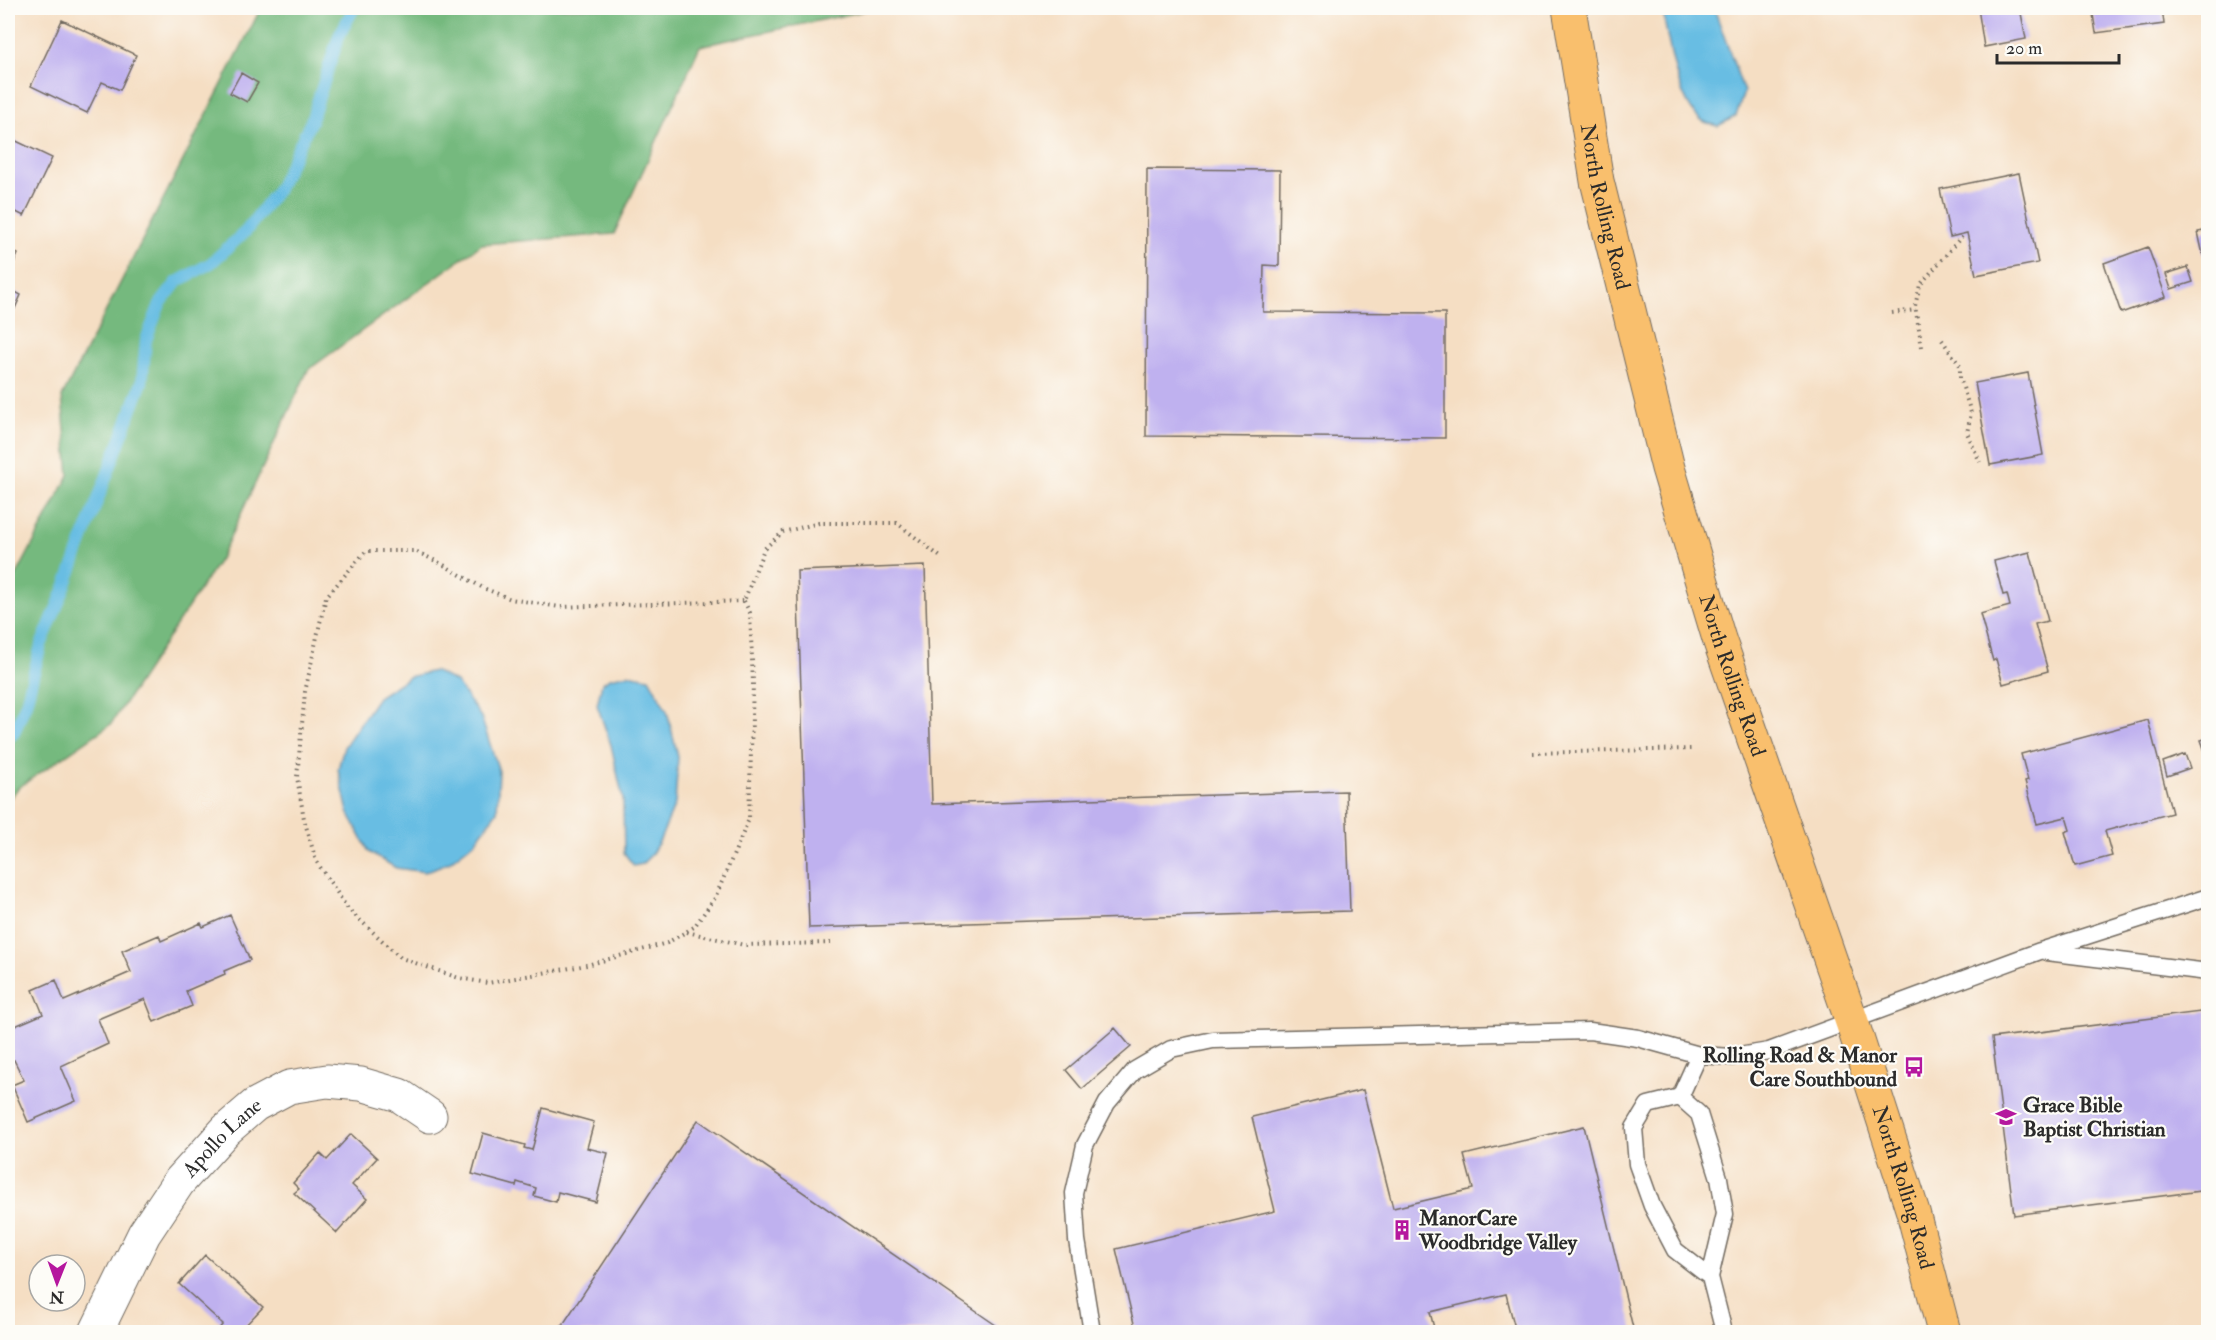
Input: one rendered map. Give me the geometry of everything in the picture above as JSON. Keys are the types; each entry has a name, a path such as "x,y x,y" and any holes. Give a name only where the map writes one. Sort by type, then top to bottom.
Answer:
{"main road":[{"name":"North Rolling Road","path":"1569,8 1597,181 1668,468 1719,639 1852,1022 1913,1212 1944,1332"}],"street":[{"name":"Apollo Lane","path":"96,1332 144,1233 178,1183 226,1130 255,1105 289,1087 327,1081 361,1084 399,1095 430,1116"}],"lane":[{"path":"1092,1332 1077,1240 1074,1193 1084,1145 1107,1103 1135,1070 1171,1050 1213,1040 1590,1031 1638,1038 1699,1055 1734,1057 1768,1051 2040,951 2208,897"},
{"path":"2040,951 2208,972"},
{"path":"1699,1055 1680,1097 1648,1106 1634,1128 1637,1164 1652,1206 1675,1250 1710,1277"},
{"path":"1680,1097 1699,1114 1719,1178 1725,1214 1710,1277 1724,1332"}],"path":[{"path":"1922,347 1916,310 1920,285 1963,235"},
{"path":"1892,313 1916,310"},
{"path":"1942,340 1960,366 1960,378 1971,413 1968,433 1980,462"},
{"path":"744,601 559,607 511,598 483,588 415,551 366,551 326,597 305,692 297,777 304,819 316,861 348,909 401,958 459,978 488,982 587,965 667,943 686,932 694,927 715,898 749,819 753,683 750,613 744,601 764,549 783,532 819,523 897,523 943,559"},
{"path":"1533,753 1691,749"},
{"path":"686,932 744,945 832,943"}],"green space":[{"path":"261,8 874,8 700,46 614,234 482,244 308,370 220,559 111,724 18,788 8,801 8,587 13,582 69,475 62,397"}],"water":[{"path":"1662,8 1714,8 1744,92 1736,116 1718,126 1705,122 1696,115 1681,88 1675,70"},
{"path":"434,671 456,682 481,717 499,771 497,811 476,841 449,862 425,872 396,868 369,852 348,812 338,769 344,747 378,697 409,677"},
{"path":"628,674 649,678 667,711 678,757 675,804 651,855 642,864 634,866 624,853 623,799 611,745 597,705 602,683 610,678"}],"building":[{"path":"1978,8 2020,8 2026,39 1984,47"},
{"path":"2092,8 2162,8 2164,24 2096,33"},
{"path":"62,20 136,55 120,90 102,82 87,113 31,86"},
{"path":"241,73 258,83 247,102 230,93"},
{"path":"10,138 52,158 24,216 8,208 8,142"},
{"path":"1147,169 1280,170 1279,266 1264,265 1263,312 1445,313 1445,438 1146,436"},
{"path":"2019,173 2038,263 1976,275 1967,233 1950,237 1940,189"},
{"path":"2208,230 2208,254 2203,255 2198,232"},
{"path":"2148,247 2166,297 2121,313 2104,263"},
{"path":"8,249 18,254 8,276"},
{"path":"2188,267 2193,282 2171,289 2166,274"},
{"path":"8,288 21,295 8,324"},
{"path":"2028,373 2043,455 1990,465 1975,383"},
{"path":"2030,552 2048,621 2035,624 2048,671 2003,684 1996,659 1993,661 1980,614 2010,606 2007,594 2003,595 1994,561"},
{"path":"925,566 932,804 1346,791 1350,911 809,928 797,571"},
{"path":"2148,720 2172,813 2105,831 2112,856 2075,866 2065,832 2070,830 2066,817 2037,824 2025,781 2028,780 2021,754"},
{"path":"2208,738 2208,753 2206,754 2201,740"},
{"path":"2185,754 2190,768 2167,776 2163,762"},
{"path":"230,915 250,960 186,991 192,1006 154,1022 145,999 98,1019 108,1044 61,1066 76,1101 28,1122 12,1085 24,1080 14,1060 8,1062 8,1029 43,1014 33,990 56,980 64,1001 131,972 122,951 159,935 161,941 201,923 203,927"},
{"path":"2208,1011 2208,1190 2014,1215 1992,1038"},
{"path":"1115,1028 1131,1047 1082,1089 1066,1070"},
{"name":"ManorCare Woodbridge Valley","path":"1363,1090 1393,1208 1473,1189 1464,1155 1584,1126 1634,1332 1516,1332 1506,1294 1430,1312 1435,1332 1136,1332 1116,1249 1275,1211 1252,1117"},
{"path":"543,1108 594,1122 587,1148 608,1153 596,1202 558,1192 556,1202 534,1196 536,1188 517,1182 516,1186 472,1174 483,1133 525,1145 524,1148 532,1150"},
{"path":"698,1120 1003,1330 1001,1332 558,1332"},
{"path":"351,1134 377,1158 352,1185 367,1199 337,1233 294,1193 299,1189 293,1183 320,1153 327,1160"},
{"path":"205,1255 263,1307 240,1331 242,1332 216,1332 223,1324 179,1284"}],"waterway":[{"path":"8,738 14,733 26,703 41,645 142,382 146,340 160,304 177,282 211,263 246,231 278,189 311,121 339,36 354,8"}],"place":[{"name":"Rolling Road & Manor Care Southbound","path":"1914,1067"},
{"name":"Grace Bible Baptist Christian","path":"2006,1117"},
{"name":"ManorCare Woodbridge Valley","path":"1402,1230"}]}
